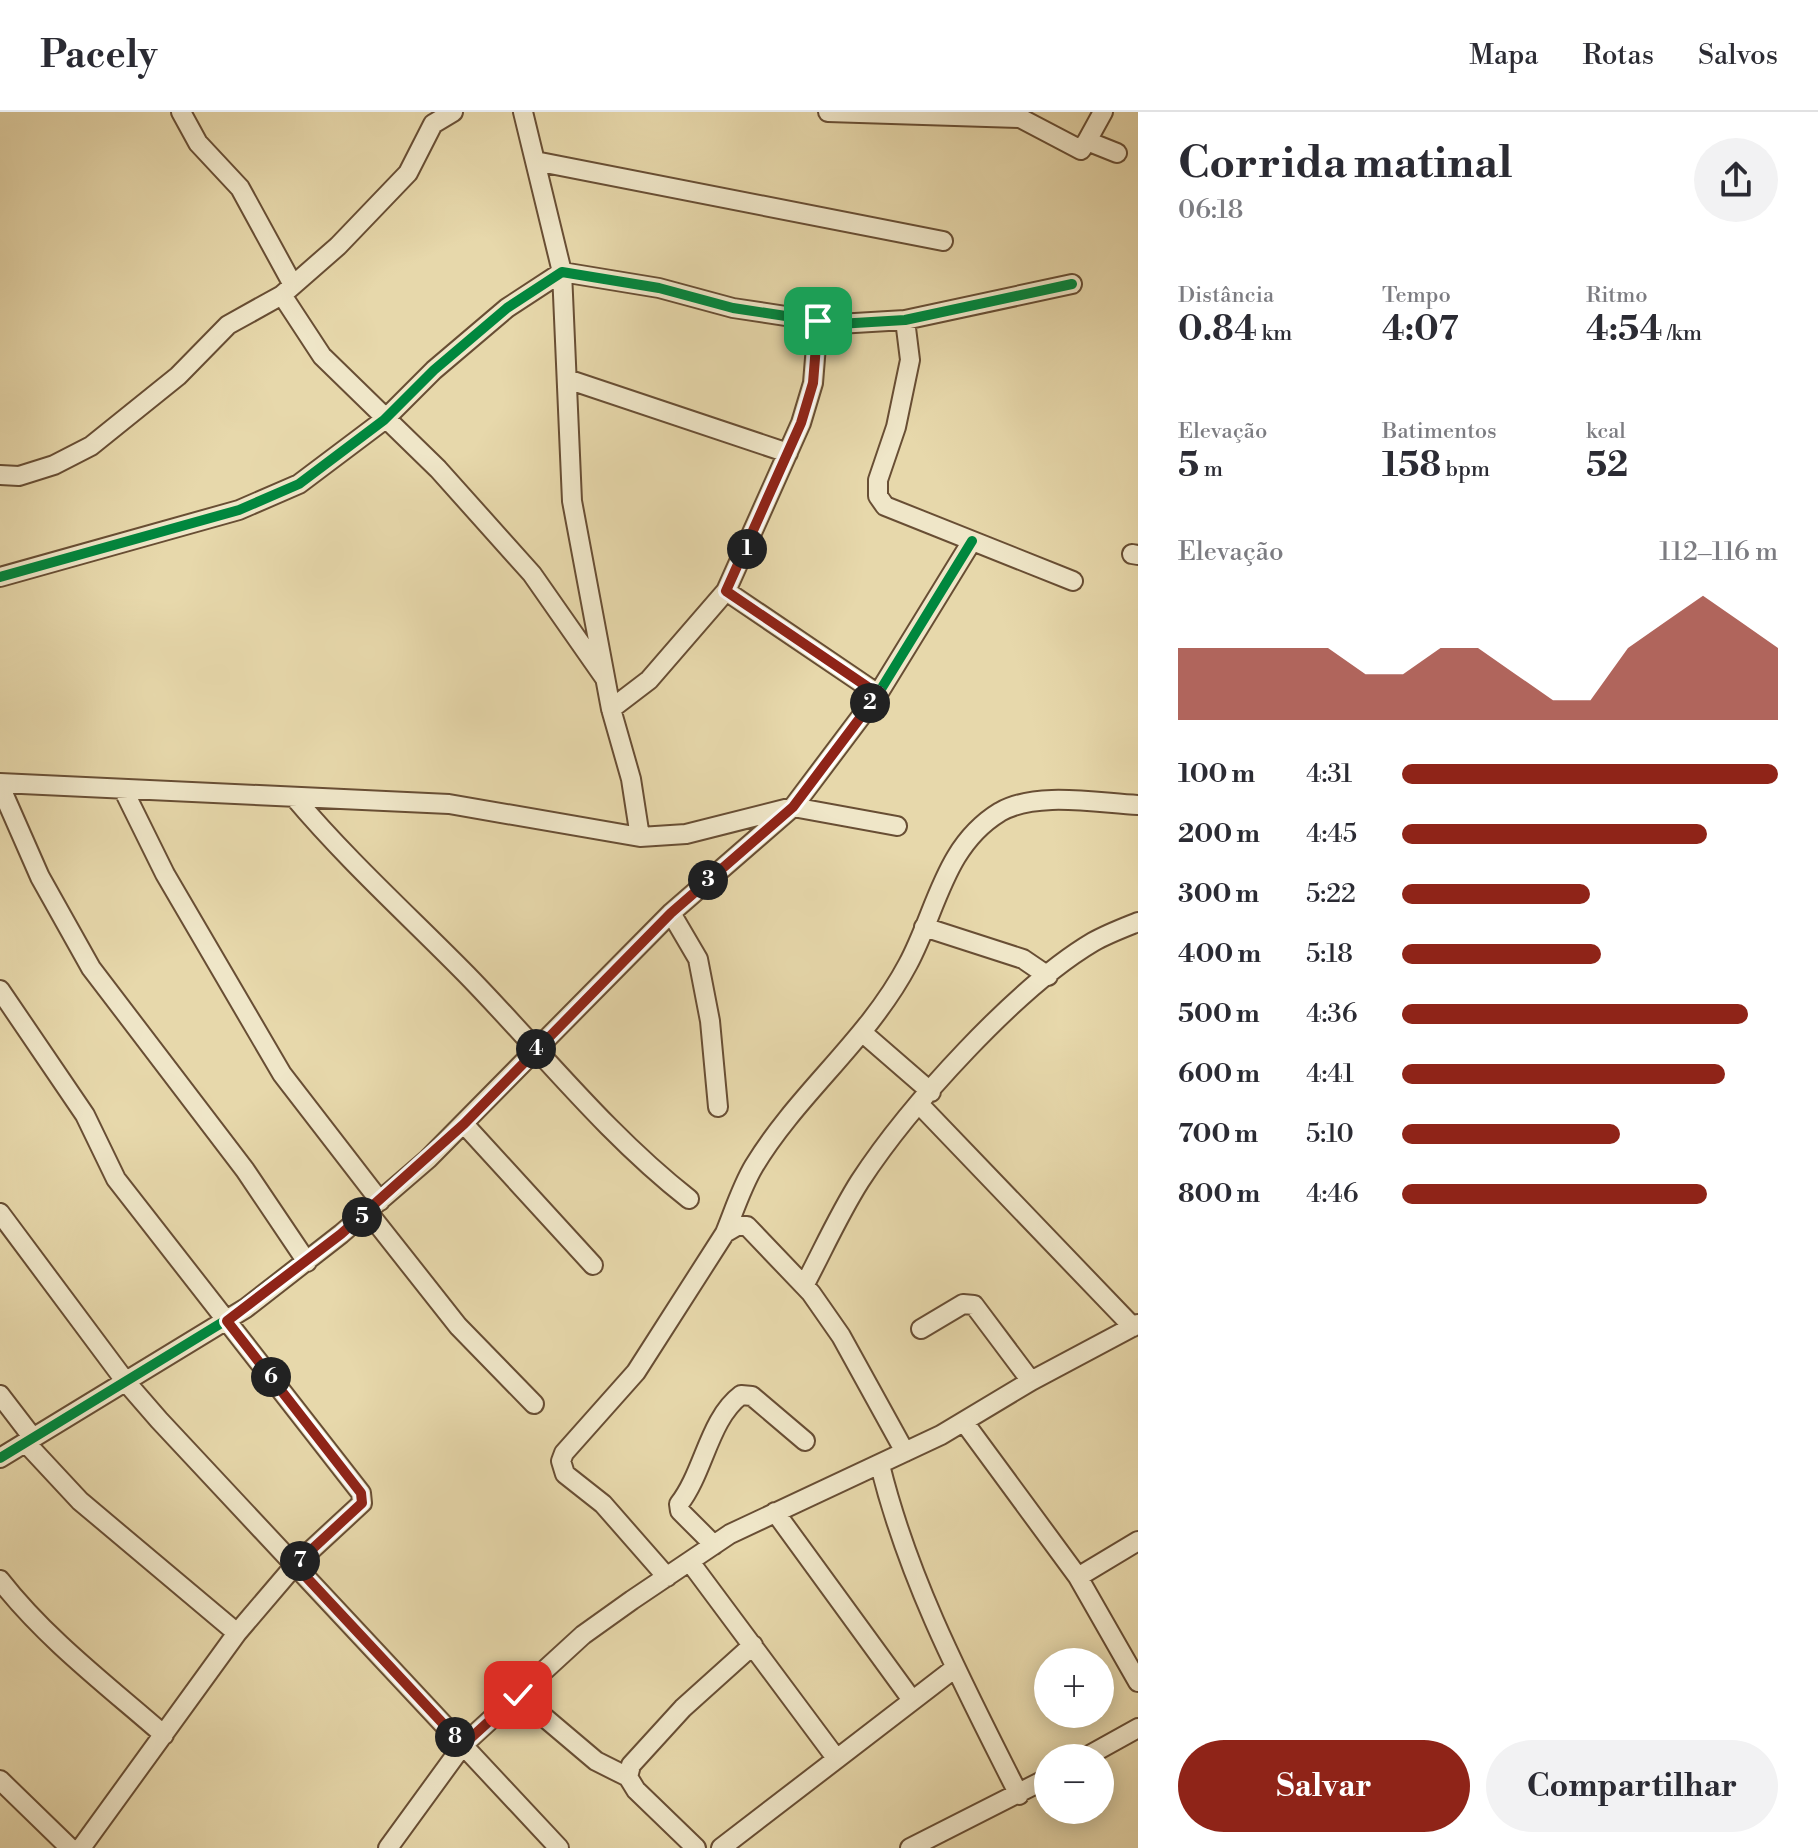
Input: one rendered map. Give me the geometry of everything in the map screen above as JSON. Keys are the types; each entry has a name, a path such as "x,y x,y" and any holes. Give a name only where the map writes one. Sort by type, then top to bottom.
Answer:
{"street":[{"path":"181,112 198,143 240,188 322,356 384,420 438,469 532,574 608,683"},
{"path":"0,475 19,476 54,465 91,446 178,376 228,325 288,290 338,246 408,173 433,124 453,112"},
{"path":"523,112 562,272 572,501 611,709 631,779 640,837"},
{"path":"828,112 1018,115 1081,150 1103,112"},
{"path":"1087,141 1117,153"},
{"path":"535,161 943,241"},
{"path":"0,577 239,510 299,484 384,420 434,370 507,308 562,272 659,288 733,308 838,324 905,320 1072,284"},
{"path":"905,320 910,360 896,427 878,480 878,496 885,506 1073,581"},
{"path":"611,709 649,680 726,591 801,423 813,383 818,321"},
{"path":"567,379 788,453"},
{"path":"0,1458 227,1321 307,1262 464,1124 671,913 793,807 878,694 972,541"},
{"path":"726,591 878,694"},
{"path":"307,1262 245,1170 91,968 40,877 0,784 449,804 640,837 686,834 793,807 897,826"},
{"path":"123,789 165,874 282,1074 458,1326 534,1404"},
{"path":"294,797 329,840 467,975 648,1167 689,1199"},
{"path":"667,1577 603,1504 565,1474 561,1461 564,1453 636,1372 725,1233 753,1167 792,1113 863,1033 909,963 951,862 969,835 1002,811 1031,802 1138,805"},
{"path":"671,913 698,959 710,1021 718,1107"},
{"path":"805,1284 860,1182 925,1098 997,1021 1048,976 1093,942 1138,922"},
{"path":"924,927 1023,959 1048,976"},
{"path":"0,990 85,1115 116,1179 361,1493 362,1503 295,1565 237,1633 81,1848"},
{"path":"388,1848 463,1745 583,1635 714,1545 775,1512 880,1465 964,1422 1031,1381 1135,1326 863,1033"},
{"path":"464,1124 593,1265"},
{"path":"0,1213 126,1382 559,1848"},
{"path":"725,1233 737,1226 747,1226 805,1284 841,1336 905,1452"},
{"path":"921,1329 963,1304 974,1305 1031,1381"},
{"path":"0,1395 30,1440 80,1501 237,1633"},
{"path":"714,1545 680,1511 679,1504 697,1480 703,1458 731,1403 741,1395 752,1396 805,1441"},
{"path":"964,1422 1078,1577 1138,1682"},
{"path":"880,1465 894,1522 955,1668 1019,1795"},
{"path":"775,1512 912,1700"},
{"path":"1078,1577 1138,1541"},
{"path":"690,1562 836,1758"},
{"path":"0,1580 17,1602 71,1654 164,1735"},
{"path":"628,1777 631,1765 683,1708 753,1645"},
{"path":"721,1848 955,1668"},
{"path":"518,1695 596,1761 628,1777 636,1790 696,1848"},
{"path":"1109,1744 1138,1728"},
{"path":"0,1780 70,1848"},
{"path":"910,1848 1034,1786"}],"cycle path":[{"path":"0,577 239,510 299,484 384,420 434,370 507,308 562,272 659,288 733,308 838,324 905,320 1072,284"},
{"path":"0,1458 246,1308 341,1234 428,1159 671,913 793,807 878,694 972,541"}],"route":[{"path":"518,1695 463,1745 295,1565 362,1503 361,1493 227,1321 307,1262 428,1159 671,913 793,807 878,694 726,591 750,544 801,423 813,383 818,321"}]}
